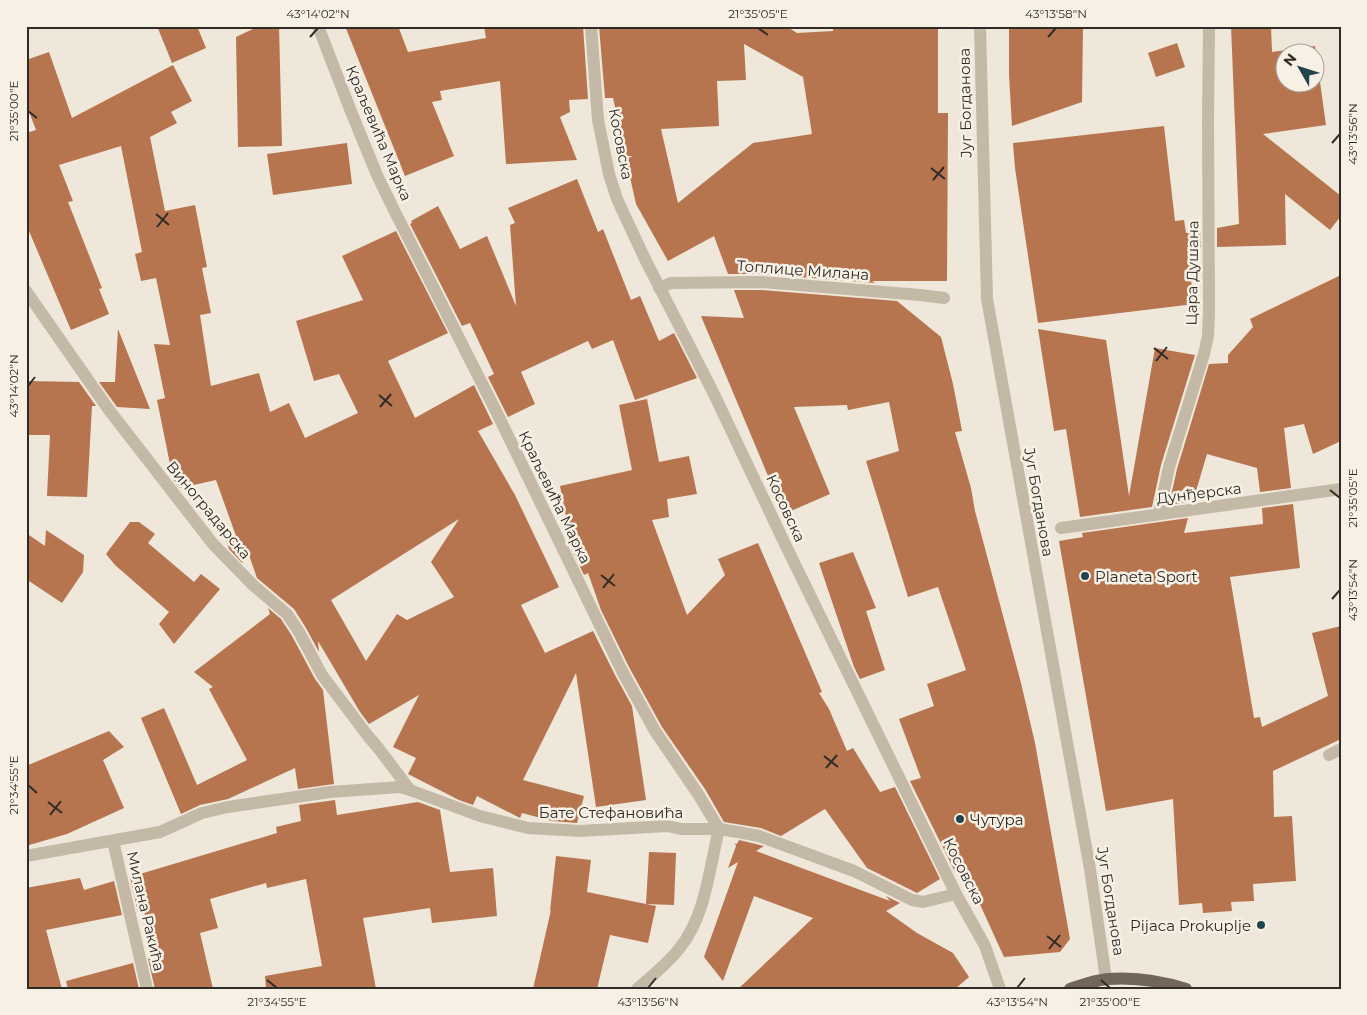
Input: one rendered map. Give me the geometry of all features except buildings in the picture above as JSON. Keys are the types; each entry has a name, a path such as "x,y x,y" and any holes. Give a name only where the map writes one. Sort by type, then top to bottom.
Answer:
{"main road":[{"path":"1070,989 1106,979 1145,984 1165,983 1186,989"}],"street":[{"name":"Краљевића Марка","path":"318,26 346,100 386,193 492,403 622,671 655,731 698,794 719,829"},
{"name":"Косовска","path":"590,26 598,120 609,174 617,199 713,392 789,553 956,894 985,946 1000,989"},
{"name":"Југ Богданова","path":"980,26 987,299 1090,869 1106,979"},
{"name":"Цара Душана","path":"1159,514 1169,467 1208,336 1209,26"},
{"name":"Топлице Милана","path":"660,288 671,283 761,282 920,294 944,298"},
{"name":"Виноградарска","path":"26,291 109,410 213,544 253,585 287,614 322,675 410,790"},
{"name":"Дунђерска","path":"1061,528 1341,489"},
{"name":"Бате Стефановића","path":"26,856 160,832 202,813 228,808 351,790 400,787 480,816 528,828 580,831 667,826 681,829 719,829 759,836 854,871 912,900 923,902 956,894"},
{"path":"637,989 680,948 690,932 705,893 719,829"},
{"name":"Милана Ракића","path":"113,841 147,989"}],"place":[{"name":"Planeta Sport","path":"1085,576"},
{"name":"Чутура","path":"960,819"},
{"name":"Pijaca Prokuplje","path":"1261,925"}]}
